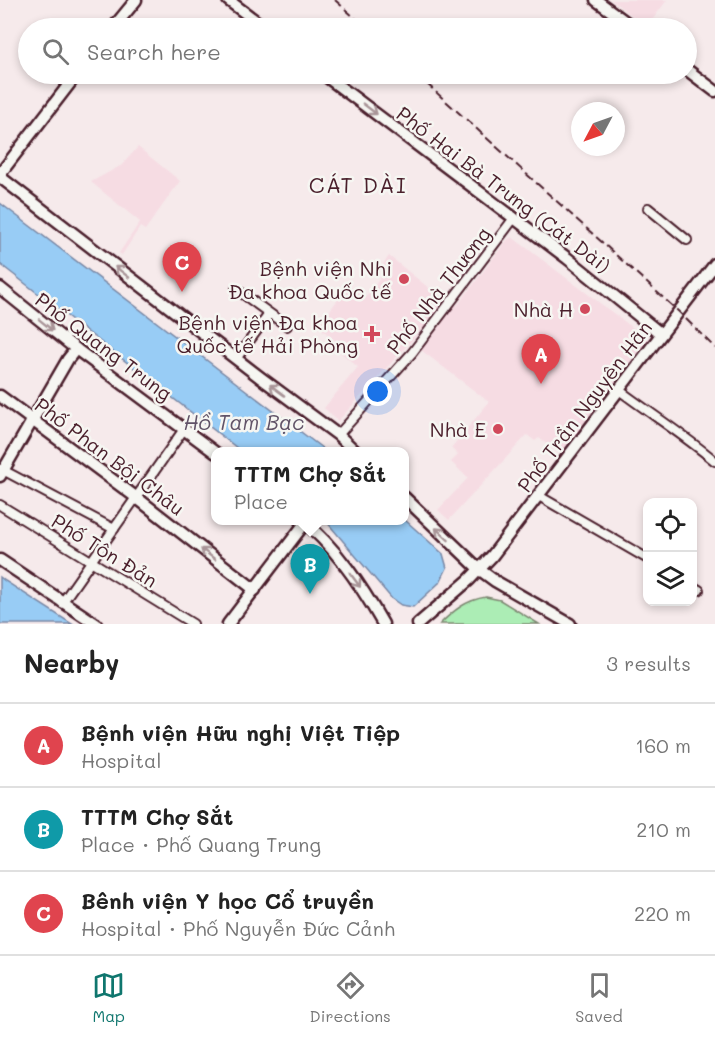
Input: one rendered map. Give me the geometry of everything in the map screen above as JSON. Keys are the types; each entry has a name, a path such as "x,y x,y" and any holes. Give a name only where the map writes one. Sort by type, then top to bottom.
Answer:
{"main road":[{"path":"121,18 136,0"},
{"path":"228,0 252,18"},
{"path":"596,0 620,18"},
{"path":"697,77 715,91"},
{"path":"70,84 0,176 351,447"},
{"name":"Phố Hai Bà Trưng (Cát Dài)","path":"336,84 567,258 661,334"},
{"name":"Phố Trần Nguyên Hãn","path":"418,624 480,570 715,264"},
{"name":"Phố Quang Trung","path":"0,288 76,350 211,449"},
{"path":"1,472 76,350"},
{"name":"Phố Phan Bội Châu","path":"0,396 255,590"},
{"path":"409,501 480,570 570,624"},
{"path":"228,624 302,525"},
{"path":"307,525 344,565 368,598 383,624"},
{"path":"0,560 96,624"}],"street":[{"path":"648,208 687,240"},
{"name":"Phố Nhà Thương","path":"338,435 412,353 514,218"},
{"path":"236,290 287,326"},
{"path":"236,359 269,314"},
{"path":"619,390 685,435 715,461"},
{"path":"62,603 184,429"},
{"path":"1,472 114,529"},
{"path":"539,496 643,556"},
{"name":"Phố Tôn Đản","path":"0,505 193,624"}],"shaded area":[{"path":"611,0 667,0 654,18 635,18"},
{"path":"138,147 180,181 145,230 140,227 122,255 119,253 140,222 91,182 122,165"},
{"path":"512,237 649,340 562,455 539,438 535,441 527,435 449,520 438,510 468,478 451,462 458,455 451,448 489,402 421,350 455,304 457,306 507,240"},
{"name":"Bệnh viện Đa khoa Quốc tế Hải Phòng","path":"389,256 435,293 441,287 450,294 436,314 338,421 324,408 358,367 334,347 337,342 318,326 348,286 365,298 381,277 380,269"}],"green space":[{"path":"486,597 500,600 539,624 440,624 460,607"}],"water":[{"name":"Hồ Tam Bạc","path":"0,203 321,447 236,447 0,264"},
{"path":"409,524 443,554 447,568 440,582 413,607 401,605 392,599 329,525"},
{"path":"0,577 5,581 72,624 0,624"}],"railway":[{"path":"335,0 355,18"},
{"path":"427,84 679,312 715,348"}],"place":[{"name":"Bệnh viện Nhi Đa khoa Quốc tế","path":"404,279"},
{"name":"Bênh viện Y học Cổ truyền","path":"182,292"},
{"name":"Nhà H","path":"585,309"},
{"name":"Bệnh viện Đa khoa Quốc tế Hải Phòng","path":"372,334"},
{"name":"Bệnh viện Hữu nghị Việt Tiệp","path":"541,384"},
{"name":"Nhà E","path":"498,429"},
{"name":"TTTM Chợ Sắt","path":"310,594"}],"district":[{"name":"CÁT DÀI","path":"358,184"}]}
